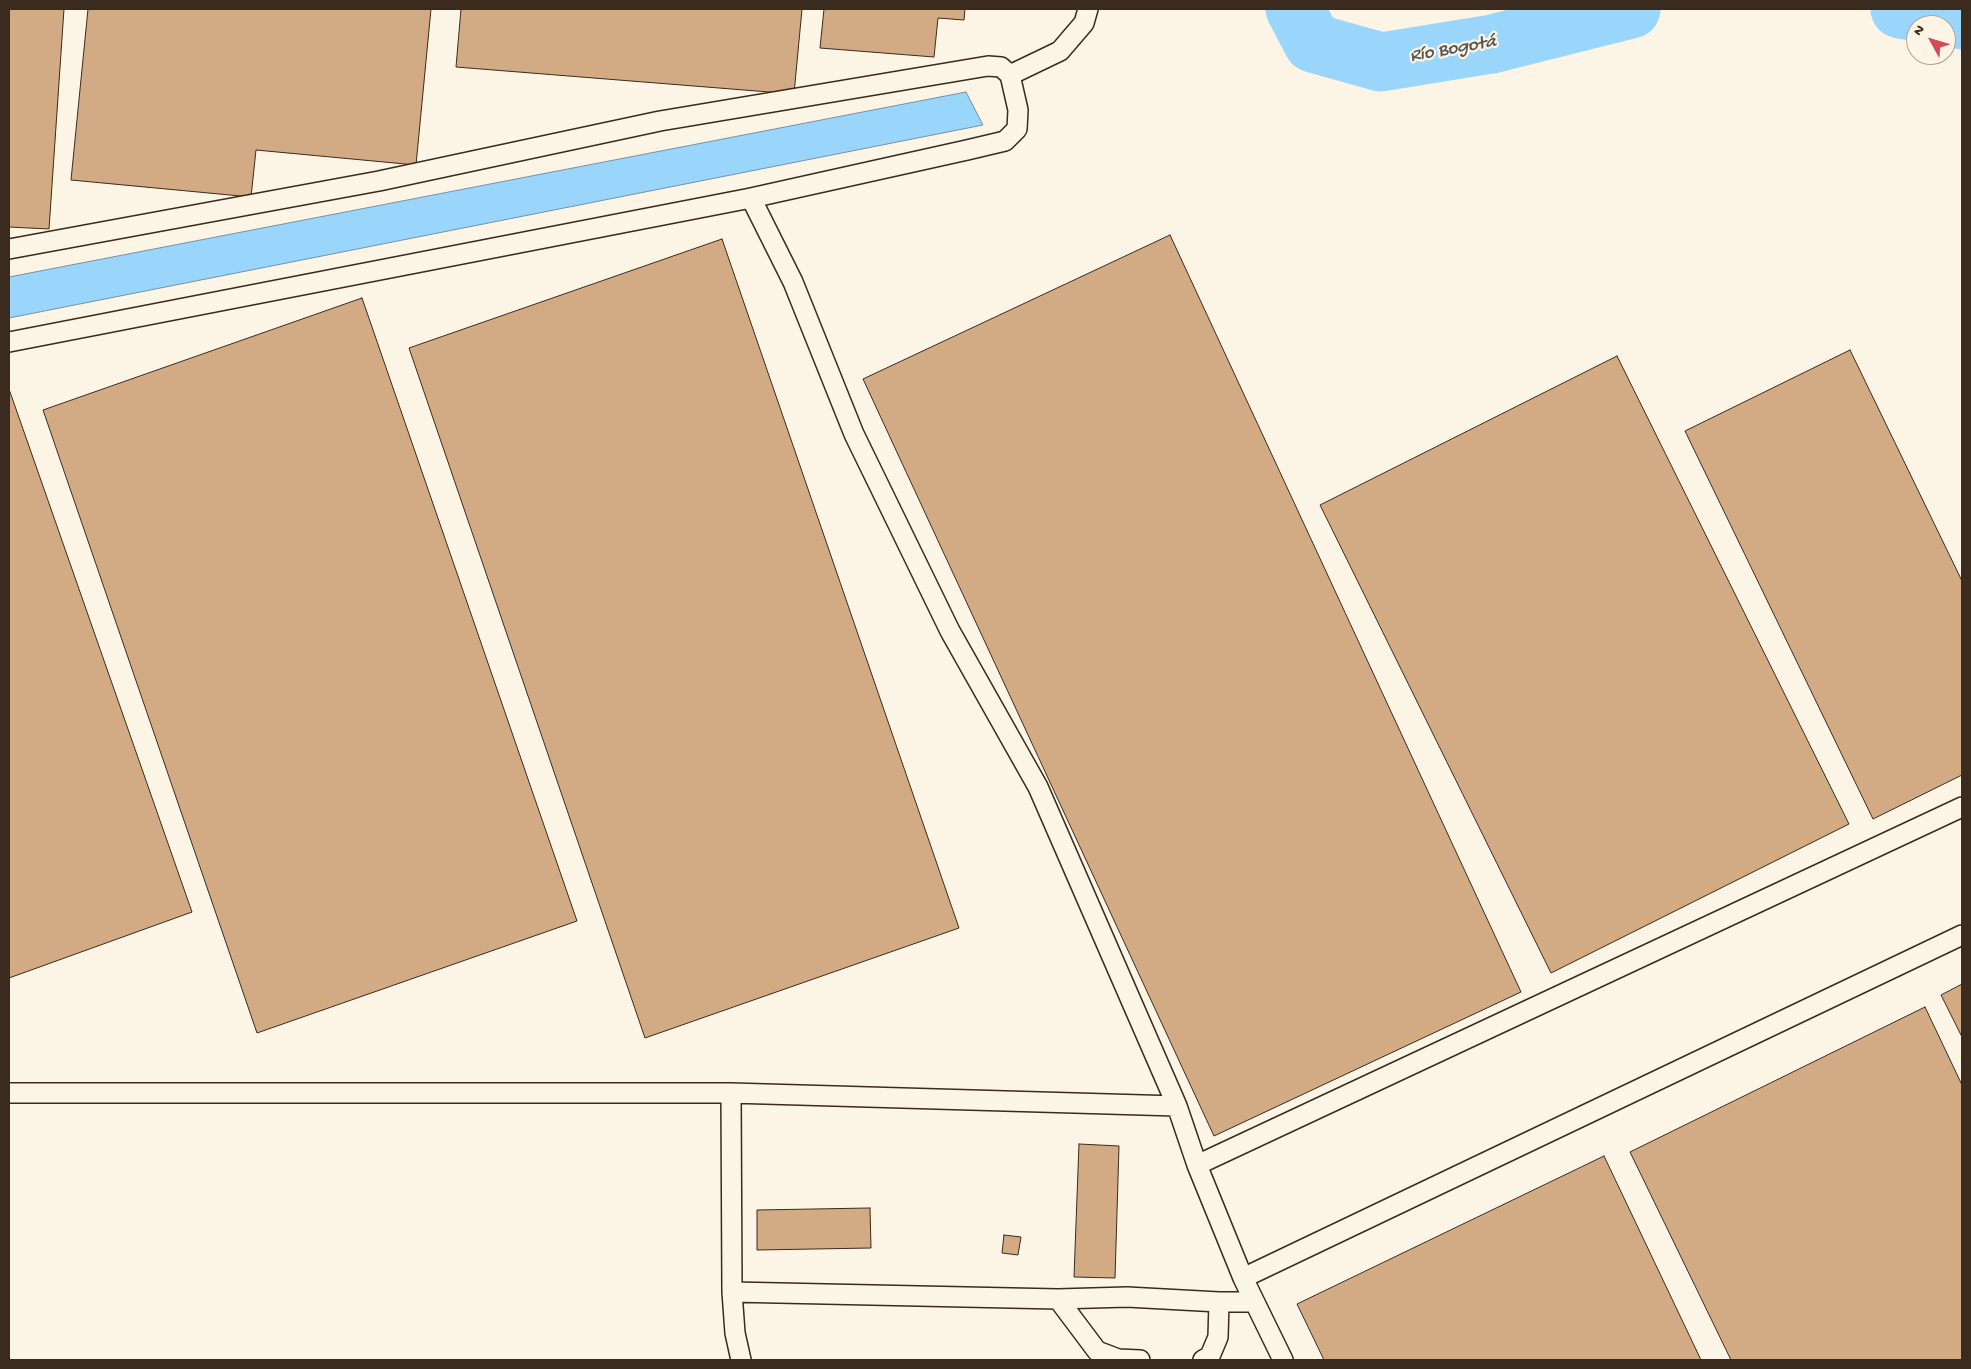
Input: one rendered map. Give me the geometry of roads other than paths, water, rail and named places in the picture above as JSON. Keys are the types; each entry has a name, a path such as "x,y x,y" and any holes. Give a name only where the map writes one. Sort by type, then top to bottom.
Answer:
{"lane":[{"path":"1010,75 1060,51 1084,23 1088,9"},
{"path":"9,249 379,181 660,121 988,66 1001,67 1010,75 1018,110 1017,129 1005,140 752,198 9,342"},
{"path":"752,198 792,282 854,434 950,631 1038,787 1178,1106 1197,1164 1243,1278 1283,1360"},
{"path":"1197,1164 1962,807"},
{"path":"1243,1278 1962,935"},
{"path":"9,1093 731,1093 1178,1106"},
{"path":"731,1093 732,1292 735,1333 741,1360"},
{"path":"732,1292 1058,1299 1127,1297 1254,1302"},
{"path":"1058,1299 1097,1351 1118,1359 1140,1360"},
{"path":"1203,1360 1210,1356 1218,1337 1219,1302"}],"water":[{"path":"966,92 983,125 9,318 9,277"}],"waterway":[{"name":"Río Bogotá","path":"1295,9 1313,43 1381,62 1492,44 1631,9"},
{"name":"Río Bogotá","path":"1900,9 1962,20"}]}
